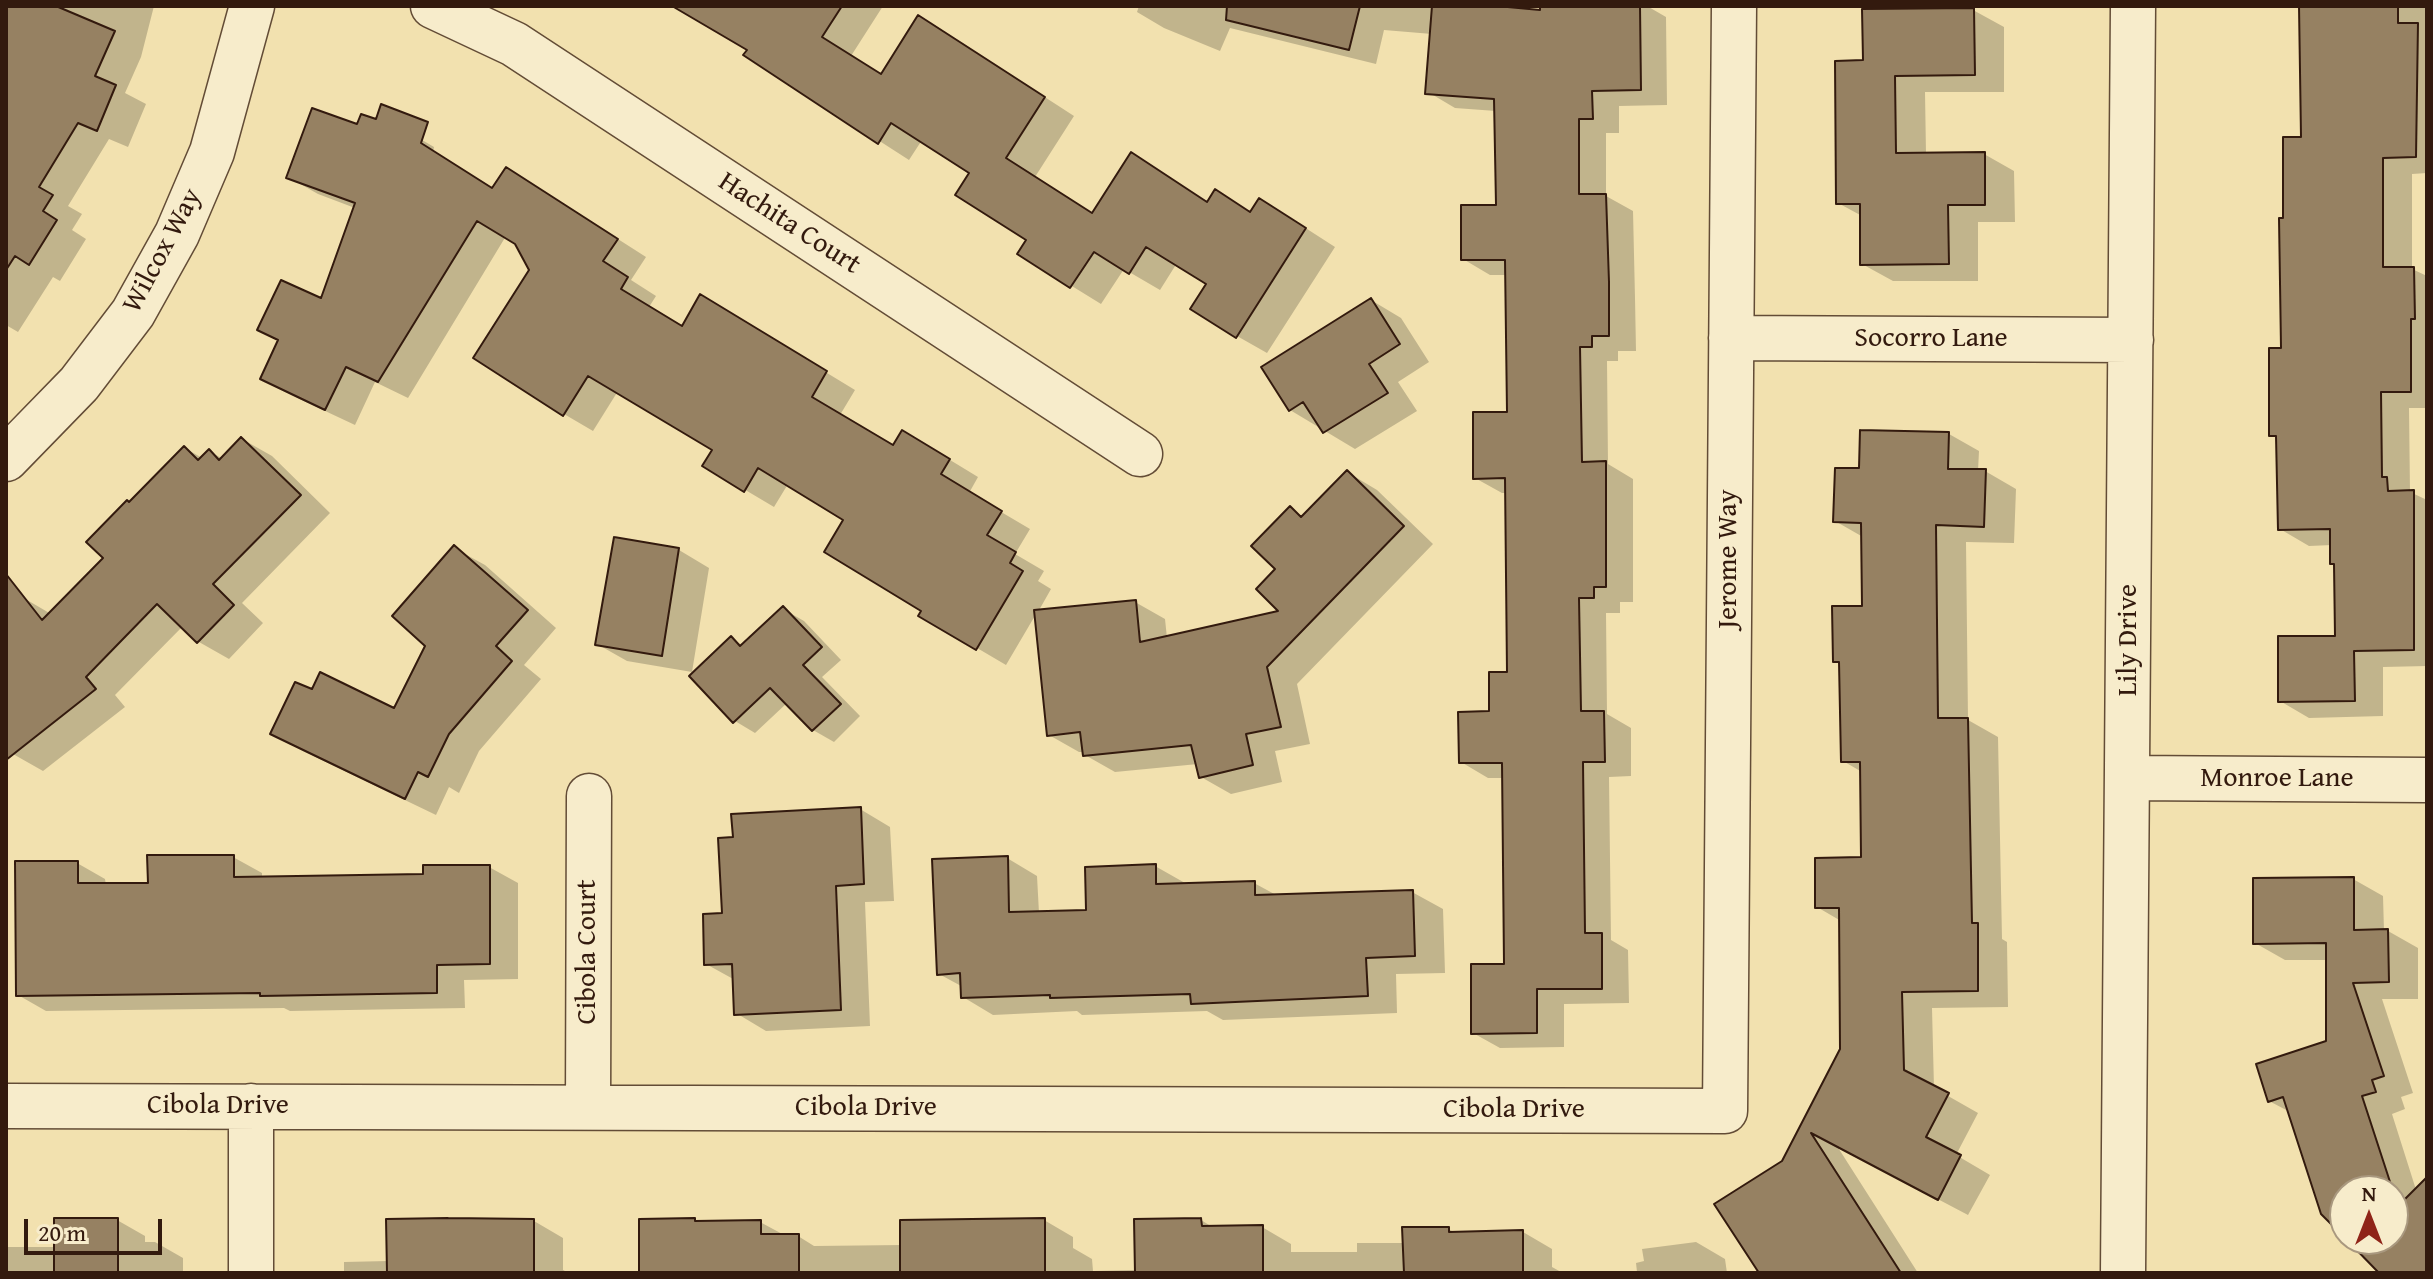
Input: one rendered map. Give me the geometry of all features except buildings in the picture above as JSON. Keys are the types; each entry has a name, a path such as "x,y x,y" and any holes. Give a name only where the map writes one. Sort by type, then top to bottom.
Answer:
{"street":[{"name":"Wilcox Way","path":"6,459 79,384 133,313 177,234 212,152 252,6"},
{"name":"Hachita Court","path":"433,6 514,44 1140,454"},
{"name":"Jerome Way","path":"1725,1111 1734,6"},
{"name":"Lily Drive","path":"2123,1273 2133,6"},
{"name":"Socorro Lane","path":"1731,338 2131,340"},
{"name":"Monroe Lane","path":"2128,778 2427,780"},
{"name":"Cibola Court","path":"588,1107 589,796"},
{"name":"Cibola Drive","path":"6,1106 1725,1111"},
{"path":"251,1106 251,1273"}]}
